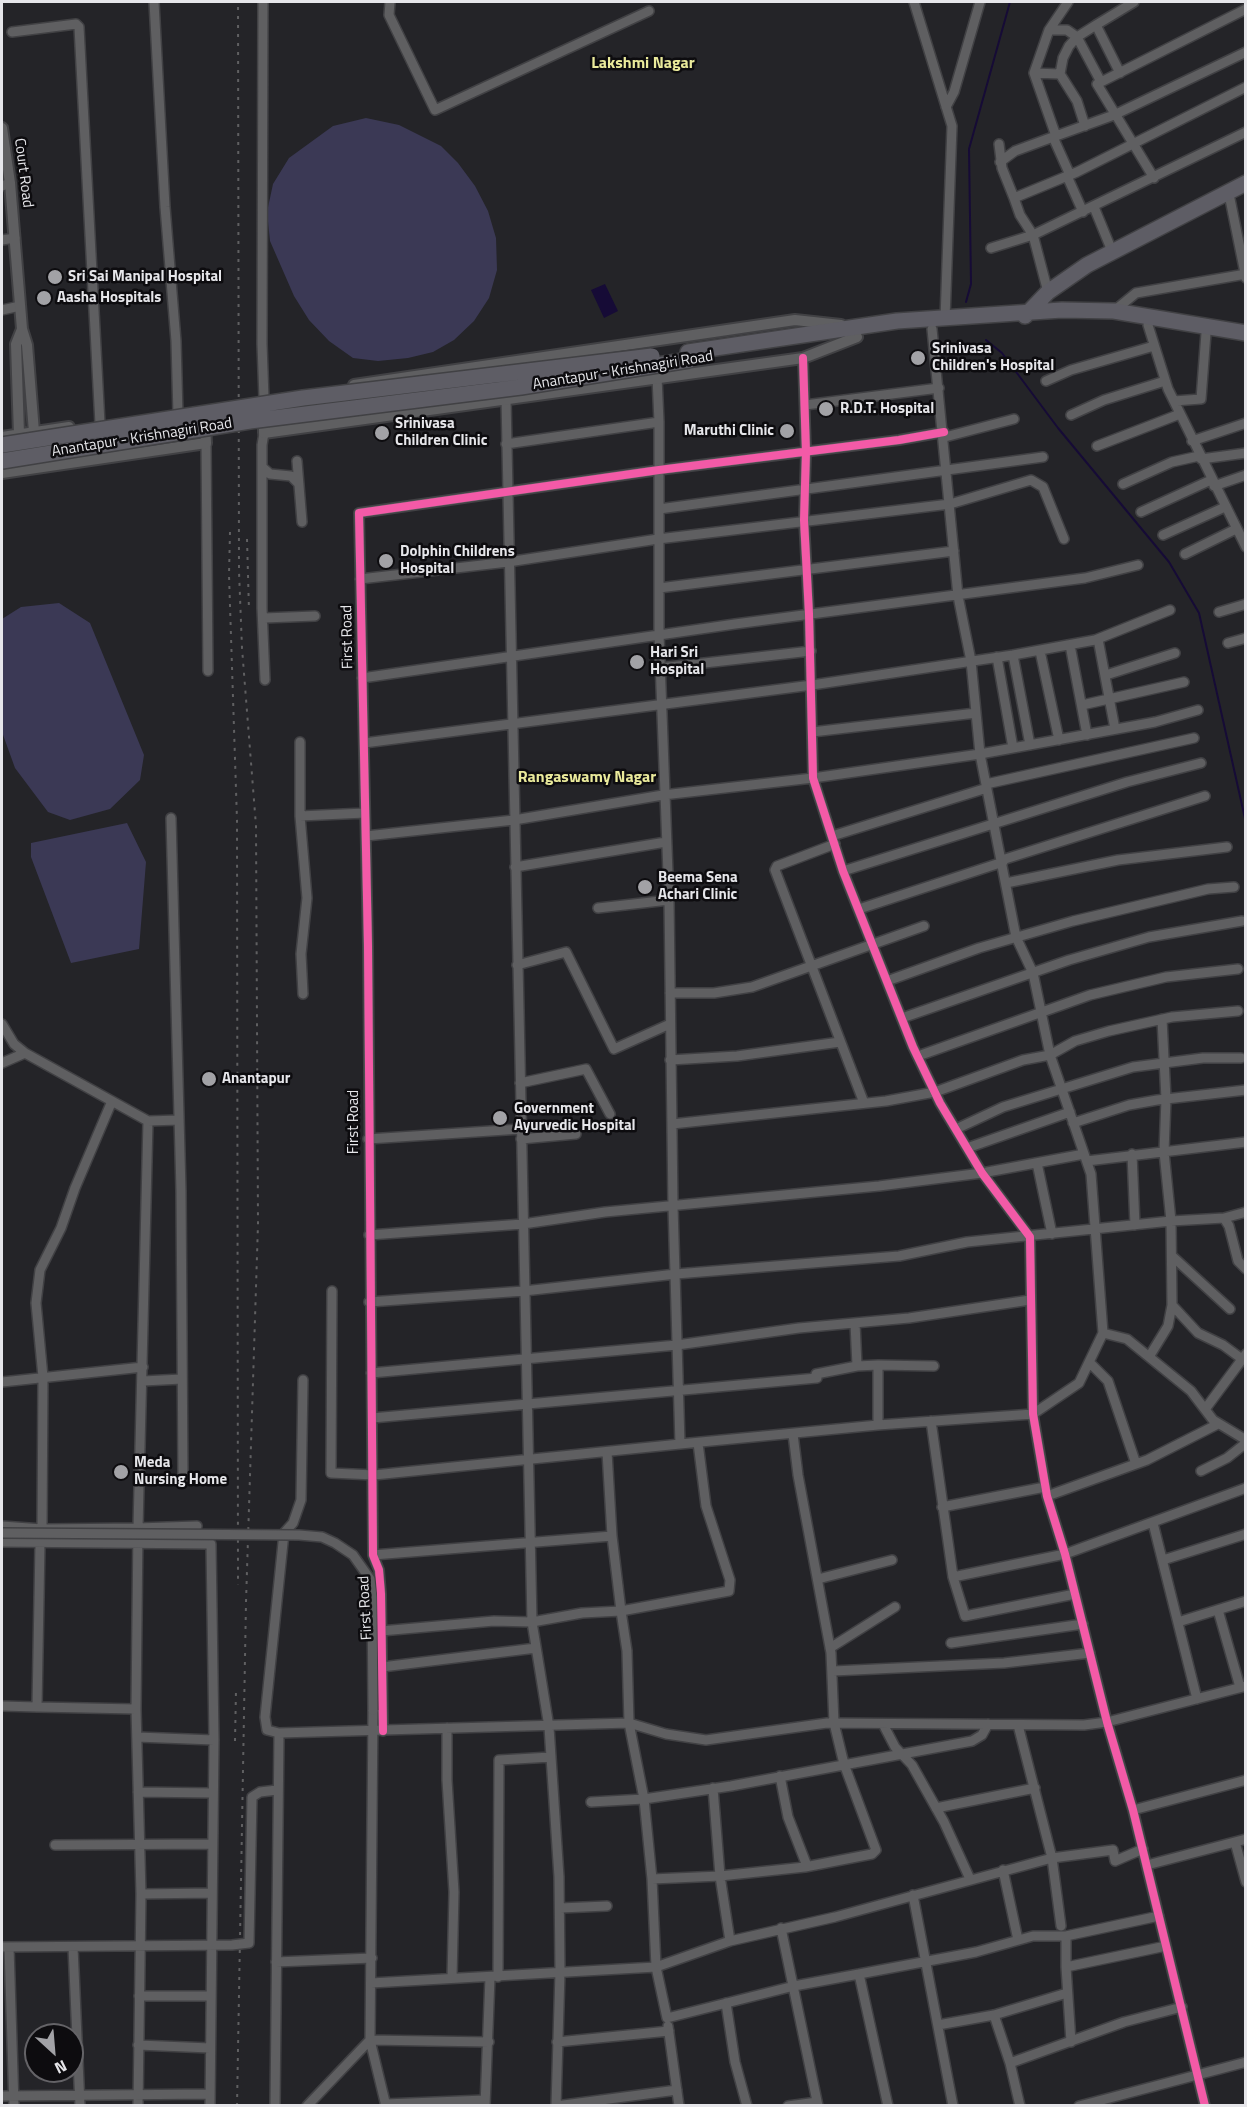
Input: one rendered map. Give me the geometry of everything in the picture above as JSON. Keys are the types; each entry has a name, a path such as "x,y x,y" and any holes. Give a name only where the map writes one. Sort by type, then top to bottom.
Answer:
{"highway":[{"path":"1024,317 1048,292 1112,251 1245,183"},
{"path":"1052,315 1056,297 1066,287 1115,258 1245,192"},
{"name":"Anantapur - Krishnagiri Road","path":"2,461 250,421 509,389 688,356 856,332 1114,311 1245,333"},
{"name":"Anantapur - Krishnagiri Road","path":"1052,315 1148,325 1245,341"},
{"path":"2,445 303,398 688,356"}],"street":[{"path":"154,2 165,207 176,341 178,414"},
{"path":"263,2 264,433 262,467 265,680"},
{"path":"390,2 389,15 435,111 649,10"},
{"path":"332,1291 330,1472 374,1475 878,1425 1033,1414 1079,1383 1103,1333 1091,1174 1050,1055 1033,973 1016,937 980,754 971,661 957,596 939,388 938,324 952,126 914,2"},
{"path":"946,106 954,92 980,2"},
{"path":"1068,2 1049,30 1034,73 1054,136 1083,212"},
{"path":"1085,126 1077,101 1060,74 1063,58 1077,37 1134,2"},
{"path":"1154,178 1097,84 1245,9"},
{"path":"12,32 76,24 79,27 100,424"},
{"path":"1096,25 1120,73"},
{"path":"1049,30 1067,30 1077,37 1101,82"},
{"path":"1000,162 1015,151 1114,115 1245,52"},
{"path":"1034,73 1060,74"},
{"path":"1014,198 1134,144 1245,87"},
{"name":"Court Road","path":"2,128 6,184 15,238 22,329 27,345 34,432"},
{"path":"991,248 1033,235 1245,132"},
{"path":"999,144 1000,162 1020,215 1033,235 1048,292"},
{"path":"1114,311 1136,293 1245,275 1230,199"},
{"path":"1094,207 1112,251"},
{"path":"2,240 15,238"},
{"path":"2,310 20,306"},
{"path":"264,399 482,364 795,320 856,332"},
{"path":"1148,325 1165,381 1245,547"},
{"name":"Court Road","path":"19,434 15,344 22,329"},
{"path":"264,433 803,358 856,332"},
{"path":"1174,401 1201,399 1206,333"},
{"path":"1046,381 1071,370 1154,346"},
{"path":"803,358 806,452 804,520 811,651 813,778 843,871 918,1056 935,1092 982,1173 1030,1238 1033,1414 1046,1491 1065,1554 1107,1722 1133,1810 1205,2106"},
{"path":"657,377 659,634 663,795 669,900 670,1060 680,1444"},
{"path":"1071,415 1104,400 1165,381"},
{"path":"805,405 939,388"},
{"path":"506,399 532,1622 549,1727 560,1908 556,2106 676,2090"},
{"path":"2,437 178,414 205,413 208,671"},
{"path":"1097,446 1180,414"},
{"path":"507,491 944,435 1014,419"},
{"path":"506,444 659,422"},
{"path":"1192,441 1245,423"},
{"path":"2,473 206,443"},
{"path":"1123,484 1172,462 1245,453"},
{"path":"658,509 1043,457"},
{"path":"297,461 302,522"},
{"path":"262,467 270,474 291,476 299,484"},
{"path":"1141,512 1213,483 1245,475"},
{"path":"360,579 508,562 658,539 762,528 804,520 950,504 1031,480 1043,487 1064,539"},
{"name":"First Road","path":"378,1731 382,1667 379,1570 373,1555 366,837 358,513 507,491"},
{"path":"1163,536 1225,507"},
{"path":"1185,554 1236,529"},
{"path":"659,588 954,551"},
{"path":"362,678 659,634 1084,578 1138,565"},
{"path":"1219,612 1245,604"},
{"path":"364,743 812,685 1040,651 1098,639 1170,609"},
{"path":"264,618 315,616"},
{"path":"1228,643 1245,638"},
{"path":"1098,639 1115,729"},
{"path":"1070,645 1087,735"},
{"path":"660,668 811,651"},
{"path":"1040,651 1059,740"},
{"path":"1106,675 1175,653"},
{"path":"1013,655 1030,745"},
{"path":"997,657 1013,748"},
{"path":"1082,705 1184,682"},
{"path":"366,837 514,820 663,795 813,778 980,754 1087,735 1198,710"},
{"path":"812,732 976,713"},
{"path":"864,1103 810,967 775,867 833,840 987,786 1194,738"},
{"path":"300,742 300,816 308,897 302,944 303,994"},
{"path":"843,871 1127,782 1201,762"},
{"path":"859,909 1205,796"},
{"path":"300,816 365,813"},
{"path":"171,818 179,1120 183,1478"},
{"path":"515,867 666,842"},
{"path":"1006,883 1118,860 1227,847"},
{"path":"887,981 1016,937 1112,911 1208,889 1234,887"},
{"path":"598,908 669,900"},
{"path":"902,1018 1033,973 1149,937 1242,921"},
{"path":"670,993 738,990 924,926"},
{"path":"517,965 566,952 614,1050 670,1024"},
{"path":"918,1056 1041,1010 1166,977 1238,969"},
{"path":"672,1124 864,1103 935,1092 1023,1060 1050,1055 1075,1041 1162,1019 1238,1011"},
{"path":"1149,1357 1167,1326 1172,1305 1171,1221 1164,1152 1166,1099 1162,1019"},
{"path":"2,1024 14,1044 25,1053 148,1121 179,1120"},
{"path":"670,1060 737,1056 840,1042"},
{"path":"2,1063 25,1053"},
{"path":"956,1129 1003,1107 1133,1067 1164,1062 1240,1058"},
{"path":"520,1083 586,1069 610,1114"},
{"path":"1073,1123 1129,1106 1166,1099 1245,1090"},
{"path":"42,1529 43,1377 36,1303 40,1270 62,1228 75,1188 112,1101"},
{"path":"967,1148 1070,1112"},
{"path":"138,2106 141,1894 136,1709 148,1121"},
{"path":"368,1139 576,1134"},
{"path":"369,1235 523,1224 982,1173 1037,1163 1164,1152 1245,1142"},
{"path":"1132,1154 1135,1225"},
{"path":"1037,1163 1052,1234"},
{"path":"369,1302 447,1294 524,1291 676,1274 899,1256 967,1242 1030,1238 1095,1228 1224,1218 1245,1212"},
{"path":"1224,1218 1229,1226 1238,1261 1245,1269"},
{"path":"1172,1256 1230,1309"},
{"path":"371,1373 677,1345 1030,1300"},
{"path":"1172,1305 1198,1333 1223,1345 1243,1360 1206,1408"},
{"path":"855,1323 857,1366"},
{"path":"1103,1333 1127,1340 1178,1379 1218,1424 1245,1441 1227,1458 1201,1471"},
{"path":"1089,1362 1108,1381 1136,1464"},
{"path":"878,1365 878,1425"},
{"path":"372,1418 677,1392 817,1376 857,1366 934,1366"},
{"path":"2,1382 143,1367"},
{"path":"143,1381 182,1379"},
{"path":"303,1380 301,1500 293,1523 284,1533 265,1717 267,1730 279,1733 629,1723 666,1734 706,1740 834,1723 1084,1725 1107,1722 1243,1687 1218,1610"},
{"path":"931,1421 953,1577 965,1616 1075,1594"},
{"path":"942,1508 1046,1491 1136,1464 1218,1424"},
{"path":"652,1879 720,1876 807,1866 875,1853 876,1847 844,1764 834,1723 830,1648 793,1434"},
{"path":"381,1630 494,1621 532,1622 621,1611 729,1591 730,1580 706,1506 698,1443"},
{"path":"607,1452 612,1536 627,1651 629,1723 644,1799 652,1879 656,1967 667,2018 679,2106"},
{"path":"953,1577 1065,1554 1245,1488"},
{"path":"1153,1523 1197,1699"},
{"path":"2,1526 42,1529 197,1526"},
{"path":"2,1533 322,1537 353,1555 370,1579 373,1609 373,1710 378,1731 370,2040 385,2105 485,2103 494,1977 499,1760 551,1756"},
{"path":"1162,1560 1245,1534"},
{"path":"373,1555 612,1536"},
{"path":"2,1542 212,1544 214,1740 210,2106"},
{"path":"37,1707 40,1543"},
{"path":"818,1579 892,1560"},
{"path":"1178,1622 1245,1601"},
{"path":"830,1648 895,1607"},
{"path":"951,1643 1083,1624"},
{"path":"382,1667 536,1648"},
{"path":"833,1671 1004,1663 1090,1653"},
{"path":"2,1706 136,1709"},
{"path":"883,1724 899,1753 912,1765 936,1808 970,1879"},
{"path":"591,1802 644,1799 713,1788 972,1741 982,1735 988,1724"},
{"path":"1018,1725 1052,1858 1061,1926"},
{"path":"447,1728 447,1780 454,1892 452,1978"},
{"path":"275,2106 279,1733"},
{"path":"137,1737 214,1740"},
{"path":"780,1776 788,1817 807,1866"},
{"path":"1133,1810 1245,1780"},
{"path":"713,1788 720,1876 730,1941"},
{"path":"936,1808 1035,1788"},
{"path":"14,2101 5,1947 245,1944 251,1940 252,1797 260,1792 277,1790"},
{"path":"138,1792 213,1793"},
{"path":"1147,1865 1245,1839"},
{"path":"1235,1842 1245,1882"},
{"path":"55,1845 212,1844"},
{"path":"371,1983 656,1967 730,1941 835,1917 1052,1858 1113,1850 1115,1861 1143,1849"},
{"path":"1003,1870 1018,1940"},
{"path":"141,1894 212,1893"},
{"path":"913,1895 953,2106"},
{"path":"560,1908 607,1906"},
{"path":"667,2018 794,1986 926,1962 1033,1936 1066,1936 1159,1916"},
{"path":"781,1928 818,2104 788,2106"},
{"path":"1066,1936 1071,2042"},
{"path":"1066,1967 1166,1946"},
{"path":"73,1947 81,2106"},
{"path":"276,1962 372,1958"},
{"path":"859,1974 888,2106"},
{"path":"938,2025 994,2015 1067,1993"},
{"path":"139,1996 211,1996"},
{"path":"726,2003 735,2062 747,2106"},
{"path":"1010,2063 1124,2022 1182,2007"},
{"path":"994,2015 1010,2063 1020,2106"},
{"path":"557,2042 669,2031"},
{"path":"308,2106 370,2040 489,2042"},
{"path":"138,2045 210,2048"},
{"path":"1083,2105 1245,2062"},
{"path":"2,2096 14,2101 80,2094 210,2094"}],"shaded area":[{"path":"366,118 399,125 441,146 458,163 475,186 488,211 496,238 497,270 489,298 474,321 454,340 433,352 408,358 378,361 353,358 329,341 309,320 294,296 270,241 267,212 273,184 289,158 333,126"},
{"path":"605,284 618,311 604,318 591,290"},
{"path":"59,603 90,623 144,755 140,780 110,809 70,820 48,812 15,768 2,732 2,619 21,607"},
{"path":"127,823 146,862 139,949 71,963 31,857 31,843"}],"waterway":[{"path":"966,302 971,284 969,149 1010,2"},
{"path":"986,340 1002,353 1058,428 1169,562 1199,613 1246,823"}],"railway":[{"path":"237,2106 246,1602 258,1224 256,826 242,648 239,571 238,2"},
{"path":"230,532 229,575 237,820 238,1585"},
{"path":"247,539 249,611"},
{"path":"235,1741 236,1690"}],"cycle path":[{"path":"803,358 806,452 804,520 813,778 843,871 913,1047 940,1103 982,1173 1030,1237 1033,1414 1047,1496 1065,1554 1107,1722 1133,1810 1205,2106"},
{"path":"383,1731 381,1594 379,1570 373,1555 368,946 359,513 944,432"}],"place":[{"name":"Sri Sai Manipal Hospital","path":"55,277"},
{"name":"Aasha Hospitals","path":"44,298"},
{"name":"Srinivasa Children's Hospital","path":"918,358"},
{"name":"R.D.T. Hospital","path":"826,409"},
{"name":"Maruthi Clinic","path":"787,431"},
{"name":"Srinivasa Children Clinic","path":"382,433"},
{"name":"Dolphin Childrens Hospital","path":"386,561"},
{"name":"Hari Sri Hospital","path":"637,662"},
{"name":"Beema Sena Achari Clinic","path":"645,887"},
{"name":"Anantapur","path":"209,1079"},
{"name":"Government Ayurvedic Hospital","path":"500,1118"},
{"name":"Meda Nursing Home","path":"121,1472"}],"district":[{"name":"Lakshmi Nagar","path":"643,64"},
{"name":"Rangaswamy Nagar","path":"587,778"}]}
